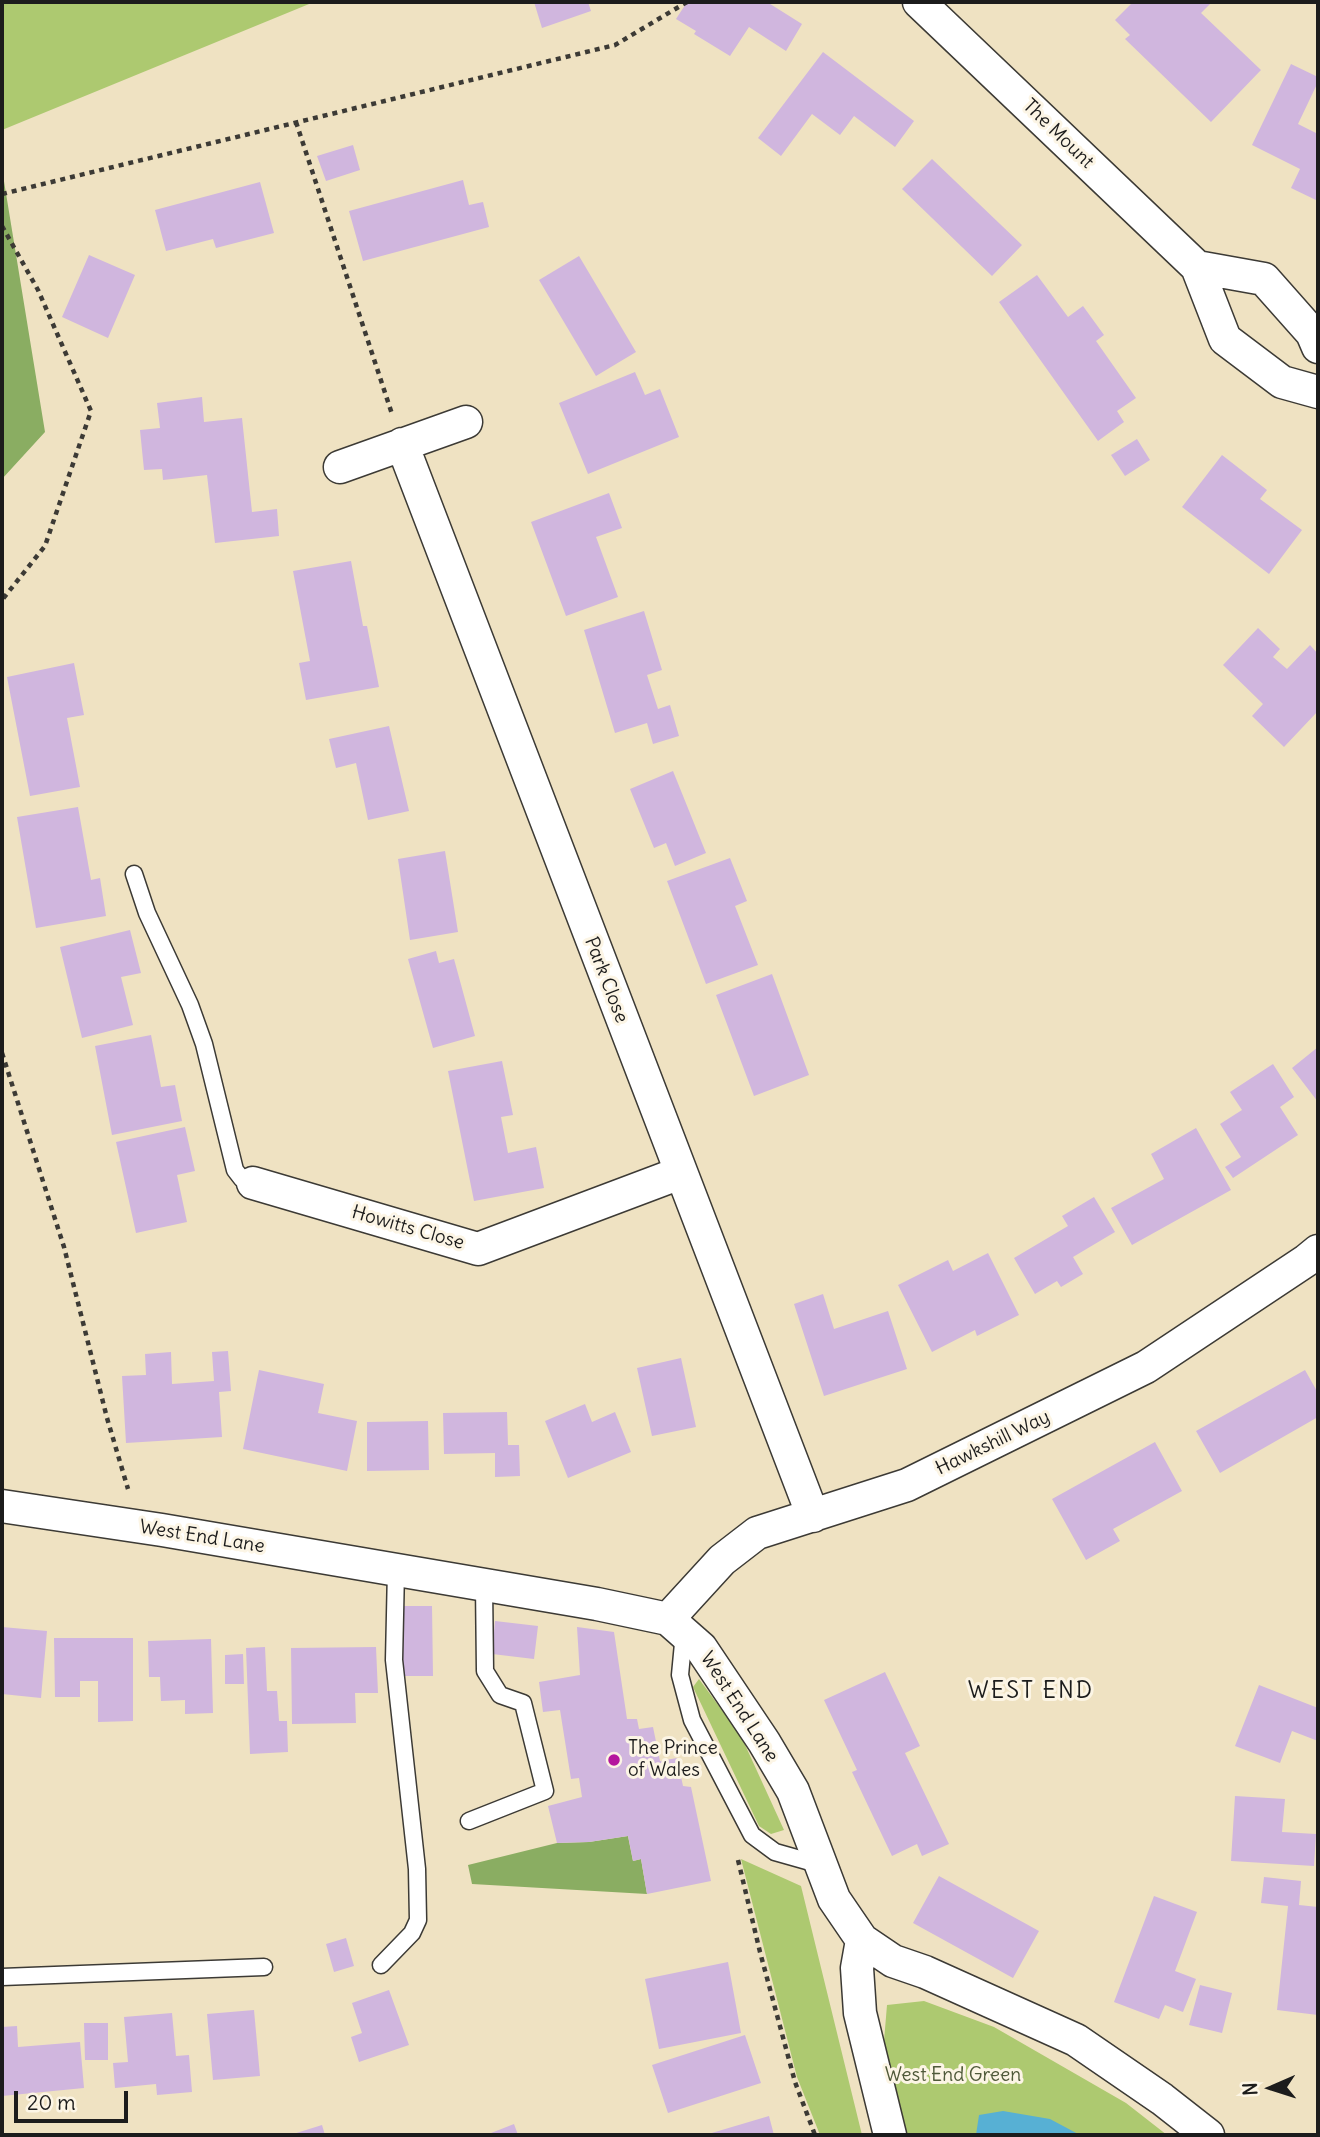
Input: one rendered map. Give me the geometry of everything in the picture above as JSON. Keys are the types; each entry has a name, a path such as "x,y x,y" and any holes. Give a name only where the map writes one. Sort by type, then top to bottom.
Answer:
{"street":[{"name":"The Mount","path":"919,2 1197,267 1225,340 1282,382 1318,392"},
{"path":"1197,267 1264,279 1312,333 1318,347"},
{"path":"340,467 466,422"},
{"name":"Park Close","path":"401,444 813,1516"},
{"name":"Howitts Close","path":"253,1183 478,1249 680,1173"},
{"name":"Hawkshill Way","path":"676,1626 722,1560 757,1533 907,1485 1146,1367 1318,1251"},
{"name":"West End Lane","path":"2,1506 132,1525 597,1604 676,1626 701,1648 764,1742 793,1791 834,1899 862,1940 893,1961 925,1972 1076,2040 1162,2099 1208,2135"},
{"path":"862,1940 857,1968 860,2013 890,2135"}],"lane":[{"path":"134,874 147,913 190,1005 204,1044 235,1170 242,1179 253,1183"},
{"path":"381,1965 412,1933 418,1920 394,1660 396,1570"},
{"path":"469,1821 545,1791 523,1703 500,1695 485,1671 484,1585"},
{"path":"676,1626 680,1675 692,1720 752,1835 775,1852 821,1865"},
{"path":"2,1977 264,1967"}],"path":[{"path":"2,194 615,45 687,2"},
{"path":"296,122 401,444"},
{"path":"2,226 38,290 91,411 45,546 2,600"},
{"path":"2,1053 64,1247 128,1492 132,1525"},
{"path":"741,1815 736,1851 795,2082 815,2135"}],"green space":[{"path":"2,2 314,2 2,130"},
{"path":"2,169 45,432 2,479"},
{"path":"699,1679 741,1736 784,1830 771,1834 759,1826 693,1687"},
{"path":"628,1836 633,1861 641,1859 647,1894 472,1884 468,1865 557,1843 589,1842"},
{"path":"741,1859 801,1886 862,2135 820,2135 797,2077"},
{"name":"West End Green","path":"924,2001 994,2027 1126,2103 1167,2135 906,2135 884,2041 887,2005"}],"water":[{"path":"1003,2111 1050,2119 1080,2135 976,2135 979,2115"}],"building":[{"path":"534,2 588,2 591,11 542,28"},
{"path":"687,2 767,2 802,24 786,51 749,27 730,56 694,34 696,31 676,19"},
{"path":"1133,2 1212,2 1201,13 1261,70 1211,122 1125,39 1130,35 1115,20"},
{"path":"823,52 914,121 895,147 854,116 840,135 812,114 781,156 758,138"},
{"path":"1291,64 1318,77 1298,124 1318,134 1318,201 1291,188 1300,169 1252,145"},
{"path":"353,145 360,170 326,181 317,156"},
{"path":"932,159 1022,245 992,276 902,189"},
{"path":"463,180 469,205 483,202 489,227 363,261 349,211"},
{"path":"260,182 274,233 216,248 213,239 166,251 155,210"},
{"path":"89,255 135,275 108,338 62,317"},
{"path":"579,256 636,352 596,376 539,280"},
{"path":"1037,275 1068,317 1083,306 1104,335 1096,341 1136,398 1117,411 1124,422 1098,441 999,302"},
{"path":"635,372 645,395 660,389 679,437 588,474 559,403"},
{"path":"202,397 204,422 242,418 252,512 277,509 279,536 215,543 207,475 163,480 162,469 144,470 140,430 160,428 157,403"},
{"path":"1137,439 1150,460 1125,476 1111,455"},
{"path":"1222,455 1267,490 1260,499 1302,530 1269,574 1182,507"},
{"path":"609,493 622,528 596,537 618,597 566,616 531,522"},
{"path":"351,561 363,626 367,626 379,687 306,700 299,663 310,661 293,571"},
{"path":"644,611 662,670 647,675 658,709 670,705 679,736 653,744 647,723 615,733 584,630"},
{"path":"1258,628 1280,649 1273,657 1287,669 1310,645 1318,654 1318,711 1284,747 1252,716 1263,704 1223,665"},
{"path":"74,663 84,715 67,718 80,787 30,796 7,677"},
{"path":"389,726 409,811 368,820 356,763 336,768 329,739"},
{"path":"673,771 706,853 675,866 666,843 654,848 630,789"},
{"path":"78,807 91,880 100,878 106,916 36,928 17,817"},
{"path":"445,851 458,932 410,940 398,859"},
{"path":"730,858 747,901 735,906 758,965 706,984 667,881"},
{"path":"130,930 141,973 121,977 133,1025 82,1038 60,947"},
{"path":"436,951 439,963 454,959 475,1036 433,1048 408,959"},
{"path":"772,974 809,1075 754,1096 716,995"},
{"path":"151,1035 161,1087 175,1085 182,1121 112,1135 95,1046"},
{"path":"1318,1047 1318,1102 1292,1068"},
{"path":"502,1061 513,1115 501,1117 508,1153 536,1147 544,1188 474,1201 448,1071"},
{"path":"1273,1064 1294,1097 1280,1107 1298,1135 1233,1178 1225,1167 1241,1157 1220,1124 1242,1110 1230,1092"},
{"path":"185,1127 195,1171 177,1175 187,1222 136,1233 116,1142"},
{"path":"1196,1128 1231,1190 1132,1245 1111,1208 1164,1179 1151,1154"},
{"path":"1094,1197 1115,1232 1073,1257 1083,1274 1061,1287 1057,1281 1035,1294 1014,1258 1068,1226 1062,1216"},
{"path":"988,1253 1019,1315 977,1336 975,1330 932,1352 898,1285 948,1260 953,1271"},
{"path":"823,1294 834,1329 888,1311 907,1369 824,1396 794,1304"},
{"path":"228,1351 231,1391 219,1392 222,1437 126,1443 122,1376 146,1375 145,1354 171,1352 172,1384 214,1381 212,1352"},
{"path":"681,1358 696,1427 652,1436 637,1368"},
{"path":"259,1370 324,1384 318,1413 357,1421 347,1471 243,1449"},
{"path":"1305,1370 1318,1393 1318,1417 1220,1473 1196,1431"},
{"path":"585,1404 592,1422 615,1412 631,1452 568,1478 545,1421"},
{"path":"507,1412 508,1445 519,1445 520,1476 495,1477 495,1453 444,1454 443,1413"},
{"path":"428,1421 429,1470 367,1471 367,1422"},
{"path":"1155,1442 1182,1491 1113,1529 1120,1541 1086,1560 1052,1499"},
{"path":"399,1606 432,1606 433,1676 400,1676"},
{"path":"495,1621 538,1626 534,1659 492,1654"},
{"path":"2,1627 47,1631 41,1698 2,1694"},
{"name":"The Prince of Wales","path":"577,1627 614,1632 627,1719 637,1719 639,1729 653,1727 660,1761 677,1758 683,1786 691,1787 711,1881 647,1894 641,1859 633,1861 628,1836 589,1842 557,1843 548,1806 582,1797 579,1778 571,1779 560,1710 543,1712 539,1682 580,1675"},
{"path":"54,1638 133,1638 133,1721 98,1722 98,1681 80,1681 80,1697 55,1697"},
{"path":"211,1639 213,1713 185,1714 185,1700 161,1701 160,1677 149,1677 148,1641"},
{"path":"265,1647 267,1691 277,1691 279,1721 287,1721 288,1752 250,1754 246,1648"},
{"path":"376,1647 378,1693 355,1693 356,1723 292,1724 291,1648"},
{"path":"243,1654 244,1684 225,1684 225,1655"},
{"path":"885,1672 920,1746 905,1753 949,1844 922,1856 917,1844 892,1856 852,1772 857,1770 824,1700"},
{"path":"1259,1685 1318,1708 1318,1741 1292,1731 1280,1763 1235,1746"},
{"path":"1235,1796 1285,1799 1282,1832 1316,1834 1314,1866 1231,1861"},
{"path":"939,1876 1039,1931 1013,1978 913,1923"},
{"path":"1264,1877 1301,1881 1299,1905 1318,1907 1318,2015 1277,2010 1288,1906 1261,1903"},
{"path":"1154,1896 1197,1912 1175,1971 1196,1979 1183,2012 1165,2005 1159,2019 1114,2002"},
{"path":"346,1938 354,1966 334,1972 326,1944"},
{"path":"728,1962 741,2033 659,2049 645,1979"},
{"path":"1200,1985 1232,1993 1222,2033 1189,2025"},
{"path":"389,1990 409,2045 359,2062 351,2037 362,2033 352,2003"},
{"path":"254,2010 260,2076 213,2080 207,2014"},
{"path":"172,2013 176,2056 189,2055 192,2092 157,2095 156,2084 115,2088 113,2063 128,2062 124,2017"},
{"path":"84,2023 108,2023 108,2060 85,2060"},
{"path":"17,2026 18,2047 80,2042 84,2088 2,2096 2,2027"},
{"path":"745,2035 761,2083 668,2113 652,2065"},
{"path":"769,2116 774,2135 705,2135"},
{"path":"514,2124 518,2135 486,2135"},
{"path":"322,2125 325,2135 290,2135"}],"place":[{"name":"The Prince of Wales","path":"614,1760"}],"district":[{"name":"WEST END","path":"1031,1691"}]}
